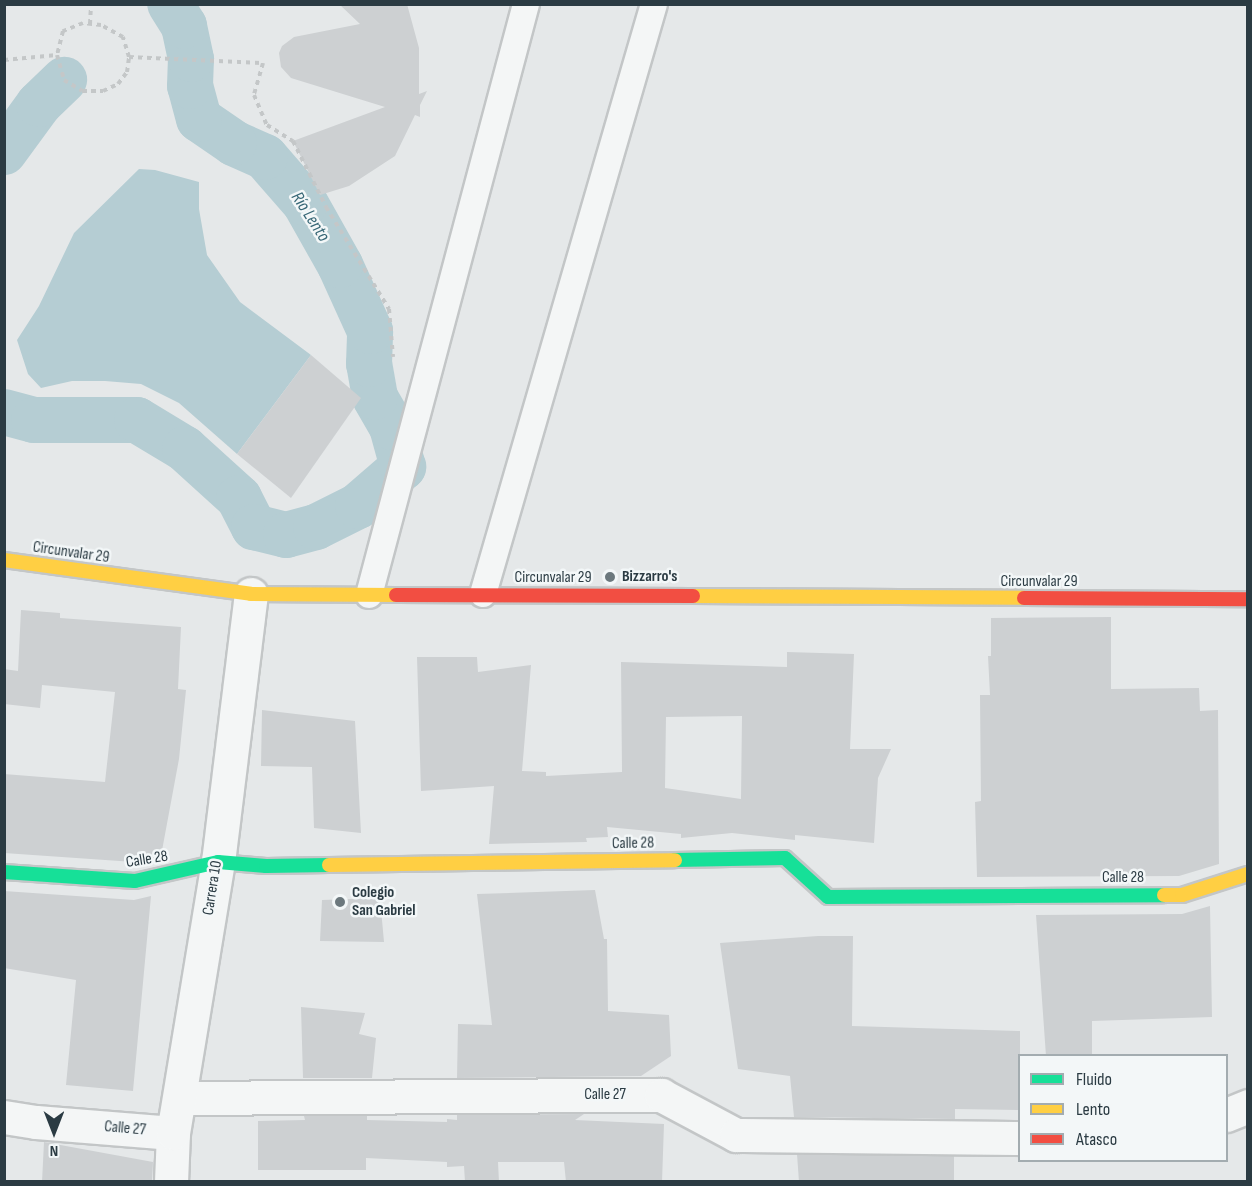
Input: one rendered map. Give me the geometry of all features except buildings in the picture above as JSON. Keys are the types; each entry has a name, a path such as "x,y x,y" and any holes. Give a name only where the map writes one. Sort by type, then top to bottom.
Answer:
{"street":[{"name":"Circunvalar 29","path":"4,560 251,594 1248,599"},
{"name":"Carrera 10","path":"171,1182 173,1133 218,862 251,594"},
{"name":"Calle 28","path":"4,872 135,881 218,862 266,866 785,858 828,897 1182,894 1248,874"},
{"name":"Calle 27","path":"180,1098 661,1095 736,1135 1018,1138"},
{"path":"1228,1116 1248,1106"},
{"name":"Calle 27","path":"4,1117 36,1122 173,1133"}],"lane":[{"path":"369,595 526,4"},
{"path":"483,594 654,4"}],"path":[{"path":"90,24 91,5"},
{"path":"83,23 101,25 123,37 129,57 127,72 118,84 103,91 82,91 64,80 57,55 63,31 83,23"},
{"path":"4,60 57,55"},
{"path":"129,57 263,63 254,95 267,125 293,141 326,207 389,309 393,359"}],"water":[{"path":"139,169 155,170 199,182 199,209 207,255 240,302 311,355 237,454 179,403 141,384 72,381 41,388 28,374 17,340 39,306 74,233"}],"waterway":[{"name":"Río Lento","path":"4,412 34,420 137,420 185,449 239,498 254,527 286,535 316,527 358,506 403,467 392,427 375,397 369,364 370,331 340,265 305,203 265,157 234,143 199,119 190,86 191,59 184,26 170,4"},
{"path":"4,152 39,104 64,80"}],"traffic: fast":[{"path":"675,860 785,858 828,897 1164,895"},
{"path":"4,872 135,881 218,862 266,866 329,865"}],"traffic: slow":[{"path":"4,560 251,594 396,595"},
{"path":"693,596 1024,598"},
{"path":"329,865 675,860"},
{"path":"1164,895 1182,895 1248,874"}],"traffic: jam":[{"path":"396,595 693,596"},
{"path":"1024,598 1248,599"}],"place":[{"name":"Bizzarro's","path":"610,577"},
{"name":"Colegio San Gabriel","path":"340,902"}]}
